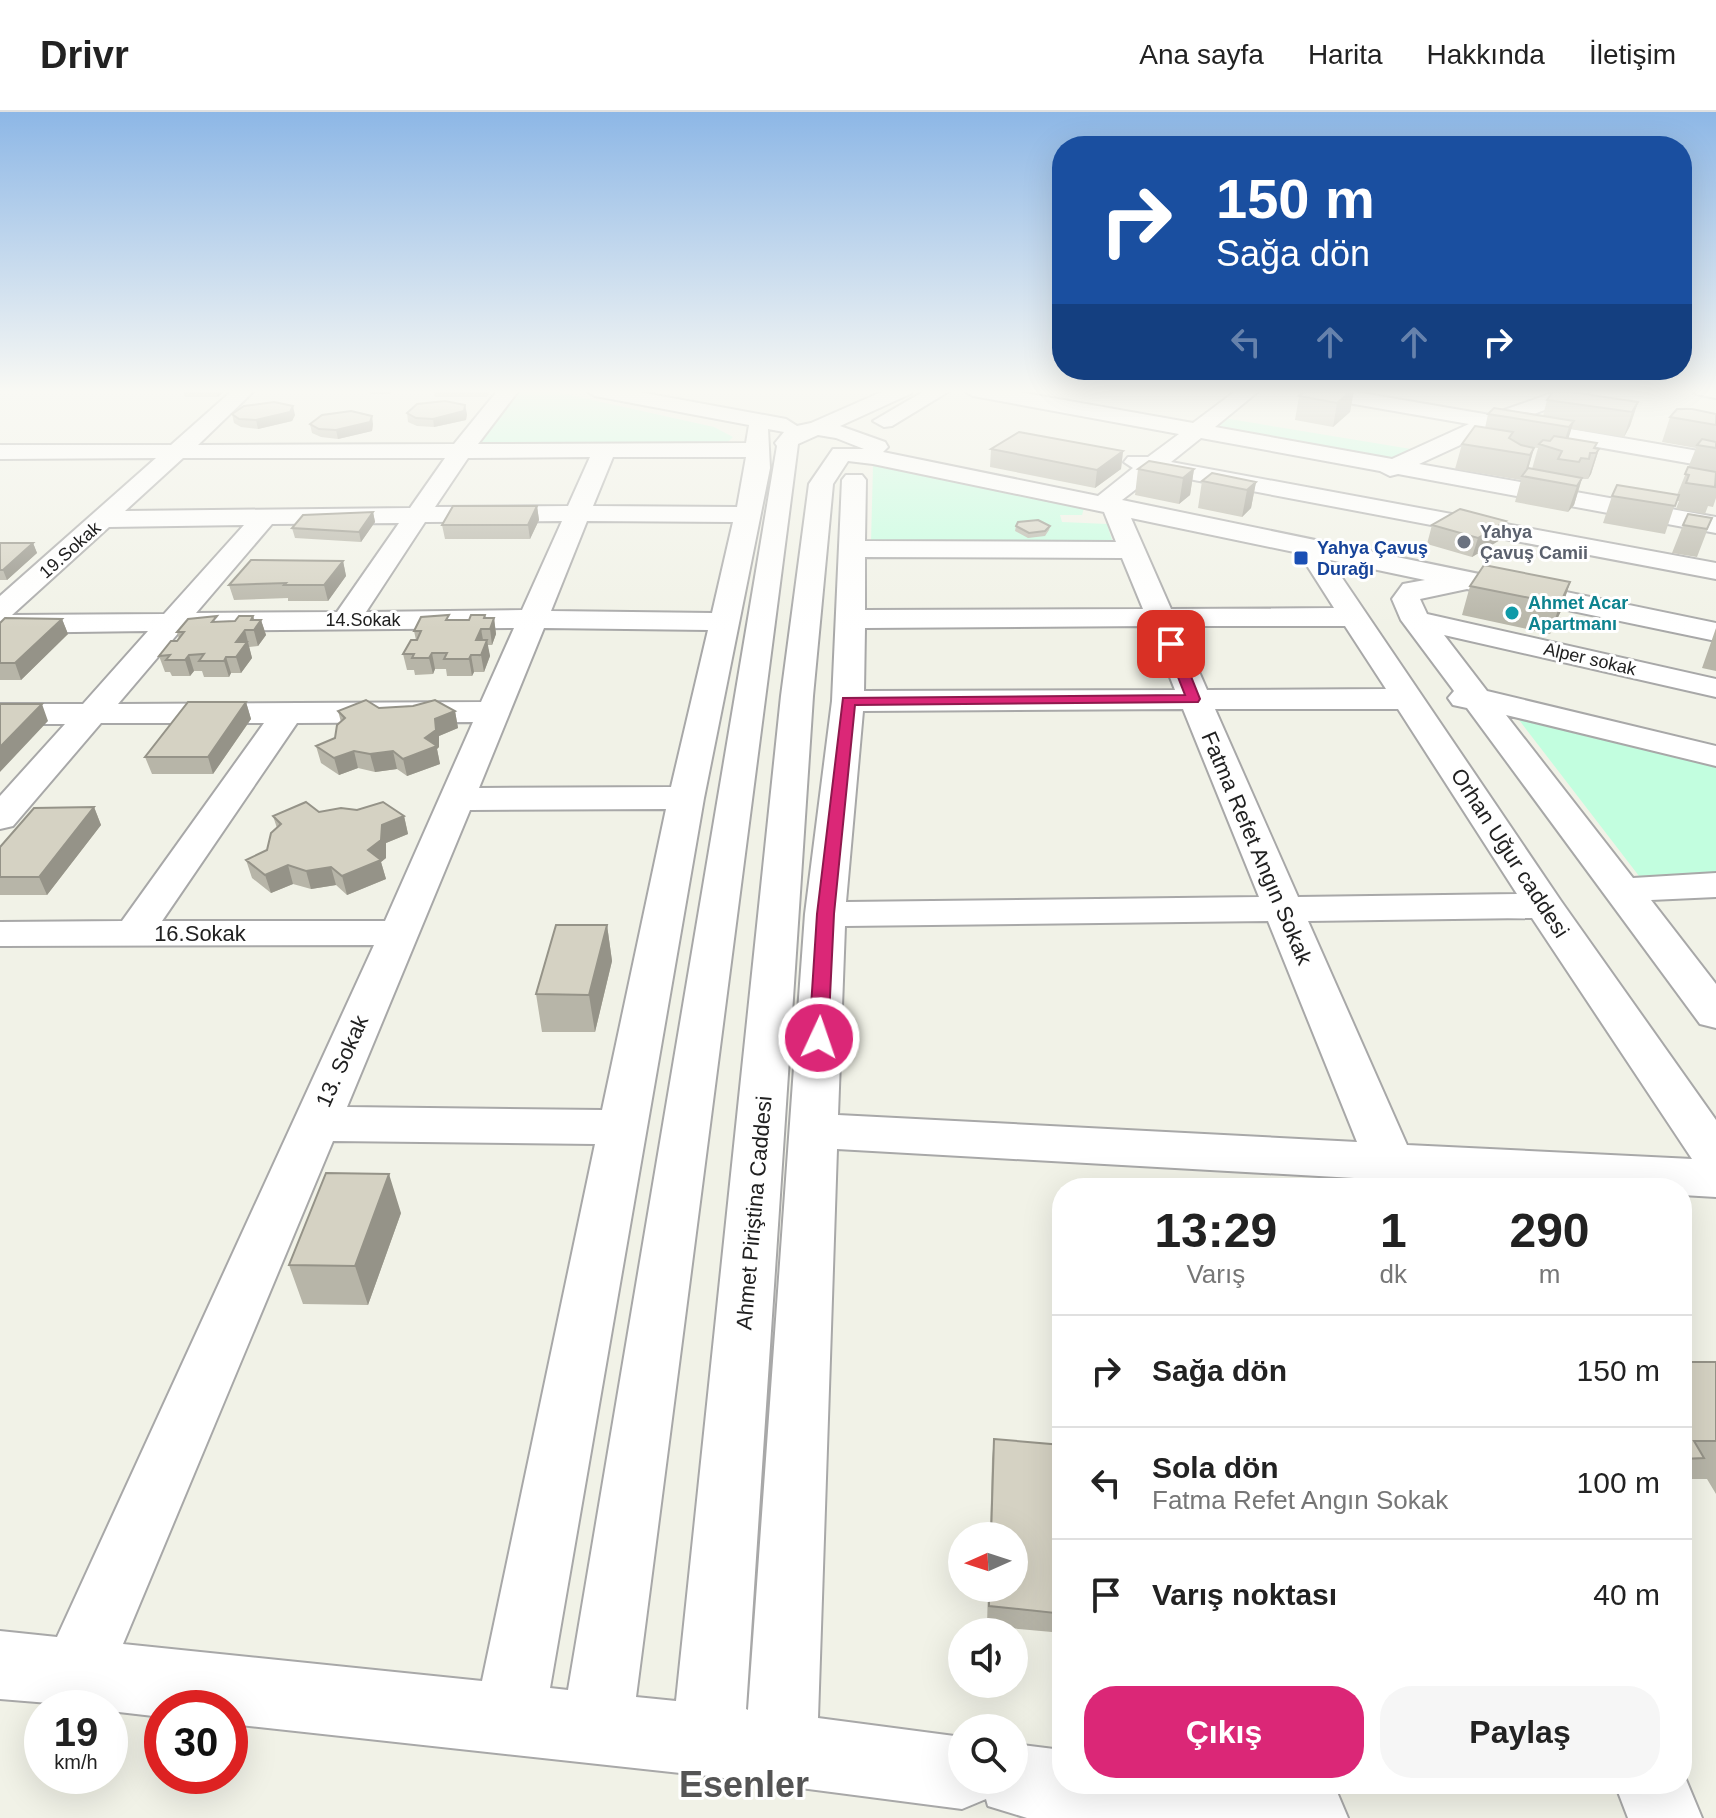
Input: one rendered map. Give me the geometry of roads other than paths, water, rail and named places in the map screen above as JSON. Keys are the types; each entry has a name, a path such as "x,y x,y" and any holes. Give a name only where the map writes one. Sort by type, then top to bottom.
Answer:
{"street":[{"name":"19.Sokak","path":"0,611 160,470"},
{"path":"346,620 447,470"},
{"name":"13. Sokak","path":"76,1673 400,933 596,470"},
{"name":"Ahmet Piriştina Caddesi","path":"708,1740 797,696 788,528 777,470"},
{"name":"Ahmet Piriştina Caddesi","path":"597,1728 788,528 821,484 837,470"},
{"path":"933,470 1111,503 1716,632"},
{"path":"950,470 961,473"},
{"path":"961,473 966,470"},
{"path":"1111,503 1147,470"},
{"path":"1178,470 1716,571"},
{"path":"1255,528 1323,495 1388,470"},
{"path":"1409,470 1716,525"},
{"path":"1573,543 1612,470"},
{"path":"1111,503 1255,528 1716,624"},
{"name":"Fatma Refet Angın Sokak","path":"1111,503 1395,1174"},
{"path":"105,519 578,513 1131,550"},
{"path":"0,818 266,516"},
{"path":"781,1750 825,914 848,701 849,612 788,528"},
{"path":"509,1719 686,798 726,622 788,528"},
{"name":"Orhan Uğur caddesi","path":"1308,547 1544,906 1716,1157"},
{"path":"29,548 73,548"},
{"path":"1467,581 1413,590 1406,599 1416,620 1462,698 1554,823 1622,890 1716,1014"},
{"path":"849,612 1354,617"},
{"name":"14.Sokak","path":"0,624 534,619 726,622"},
{"name":"Alper sokak","path":"1416,620 1716,688"},
{"path":"1462,698 1716,756"},
{"path":"848,701 1409,699"},
{"path":"0,714 492,712"},
{"path":"134,933 287,714"},
{"path":"457,799 686,798"},
{"path":"1622,890 1716,885"},
{"path":"825,914 1544,906"},
{"name":"16.Sokak","path":"0,934 400,933"},
{"path":"314,1124 622,1127"},
{"path":"814,1131 1395,1174 1652,1178"},
{"path":"1692,1179 1716,1179"},
{"path":"0,1665 708,1740 948,1771"},
{"path":"1028,1782 1052,1785"},
{"path":"1123,1794 1311,1818"},
{"path":"1655,1794 1665,1818"}],"place":[{"name":"Yahya Çavuş Camii","path":"1464,542"},
{"name":"Yahya Çavuş Durağı","path":"1301,558"},
{"name":"Ahmet Acar Apartmanı","path":"1512,613"}],"district":[{"name":"Esenler","path":"744,1784"}]}
